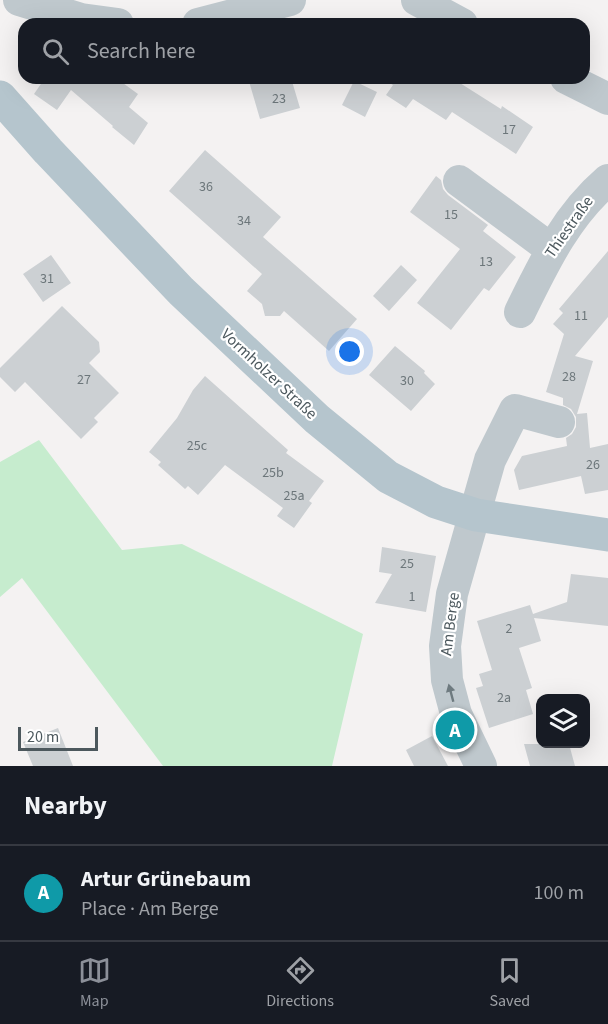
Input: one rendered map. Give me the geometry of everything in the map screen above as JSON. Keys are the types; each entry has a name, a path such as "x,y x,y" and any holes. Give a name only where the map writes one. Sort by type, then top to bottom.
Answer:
{"main road":[{"name":"Vormholzer Straße","path":"0,97 48,152 181,291 317,419 388,477 436,502 476,514 608,535"}],"street":[{"path":"19,0 78,18"},
{"path":"417,0 451,18"},
{"path":"209,18 228,8 279,1"},
{"path":"578,84 608,99"},
{"name":"Thiestraße","path":"520,312 551,249 590,195 608,180"},
{"path":"459,181 551,249"},
{"name":"Am Berge","path":"481,766 456,714 447,680 445,646 452,594 490,460 515,410 559,422"}],"green space":[{"path":"39,440 122,550 182,544 363,634 332,766 163,766 22,578 0,597 0,462"}],"building":[{"path":"41,84 124,84 138,94 129,107 148,123 134,145 71,90 57,110 34,94"},
{"path":"250,84 293,84 300,108 260,119"},
{"path":"352,84 360,84 377,92 365,117 342,105"},
{"path":"391,84 461,84 501,109 502,106 533,127 516,154 452,112 446,120 413,99 406,108 386,95 393,85"},
{"path":"205,150 281,217 263,237 357,319 329,351 284,311 280,316 265,316 262,304 247,291 262,274 169,191"},
{"path":"436,176 441,180 443,189 448,195 488,225 483,231 516,257 489,291 484,288 451,330 417,303 460,249 410,212"},
{"path":"608,251 608,317 575,356 593,361 577,414 587,413 590,448 608,444 608,490 585,494 581,476 519,490 514,470 522,456 567,446 566,438 576,427 576,417 571,409 563,405 563,398 546,392 564,334 553,324 563,313 559,309"},
{"path":"51,255 71,283 43,302 23,274"},
{"path":"401,265 417,280 389,311 373,296"},
{"path":"62,306 99,342 100,352 89,363 119,393 94,418 98,422 81,439 25,382 15,392 0,377 0,368"},
{"path":"395,346 425,371 424,373 435,384 411,411 369,375"},
{"path":"205,376 288,450 286,453 324,481 309,501 312,503 294,528 277,516 283,508 225,465 198,495 188,486 185,489 158,465 161,462 149,452 177,418 193,390"},
{"path":"382,547 436,556 426,612 375,603 392,574 379,572"},
{"path":"571,574 608,578 608,626 534,618 541,641 519,648 532,688 526,690 533,714 489,728 476,688 483,686 479,674 492,670 477,621 530,605 533,614 567,602"},
{"path":"58,728 73,766 33,766 23,742"},
{"path":"432,736 448,766 414,766 406,750"},
{"path":"524,744 536,744 536,748 570,748 575,766 530,766"}],"place":[{"name":"Artur Grünebaum","path":"455,730"}]}
